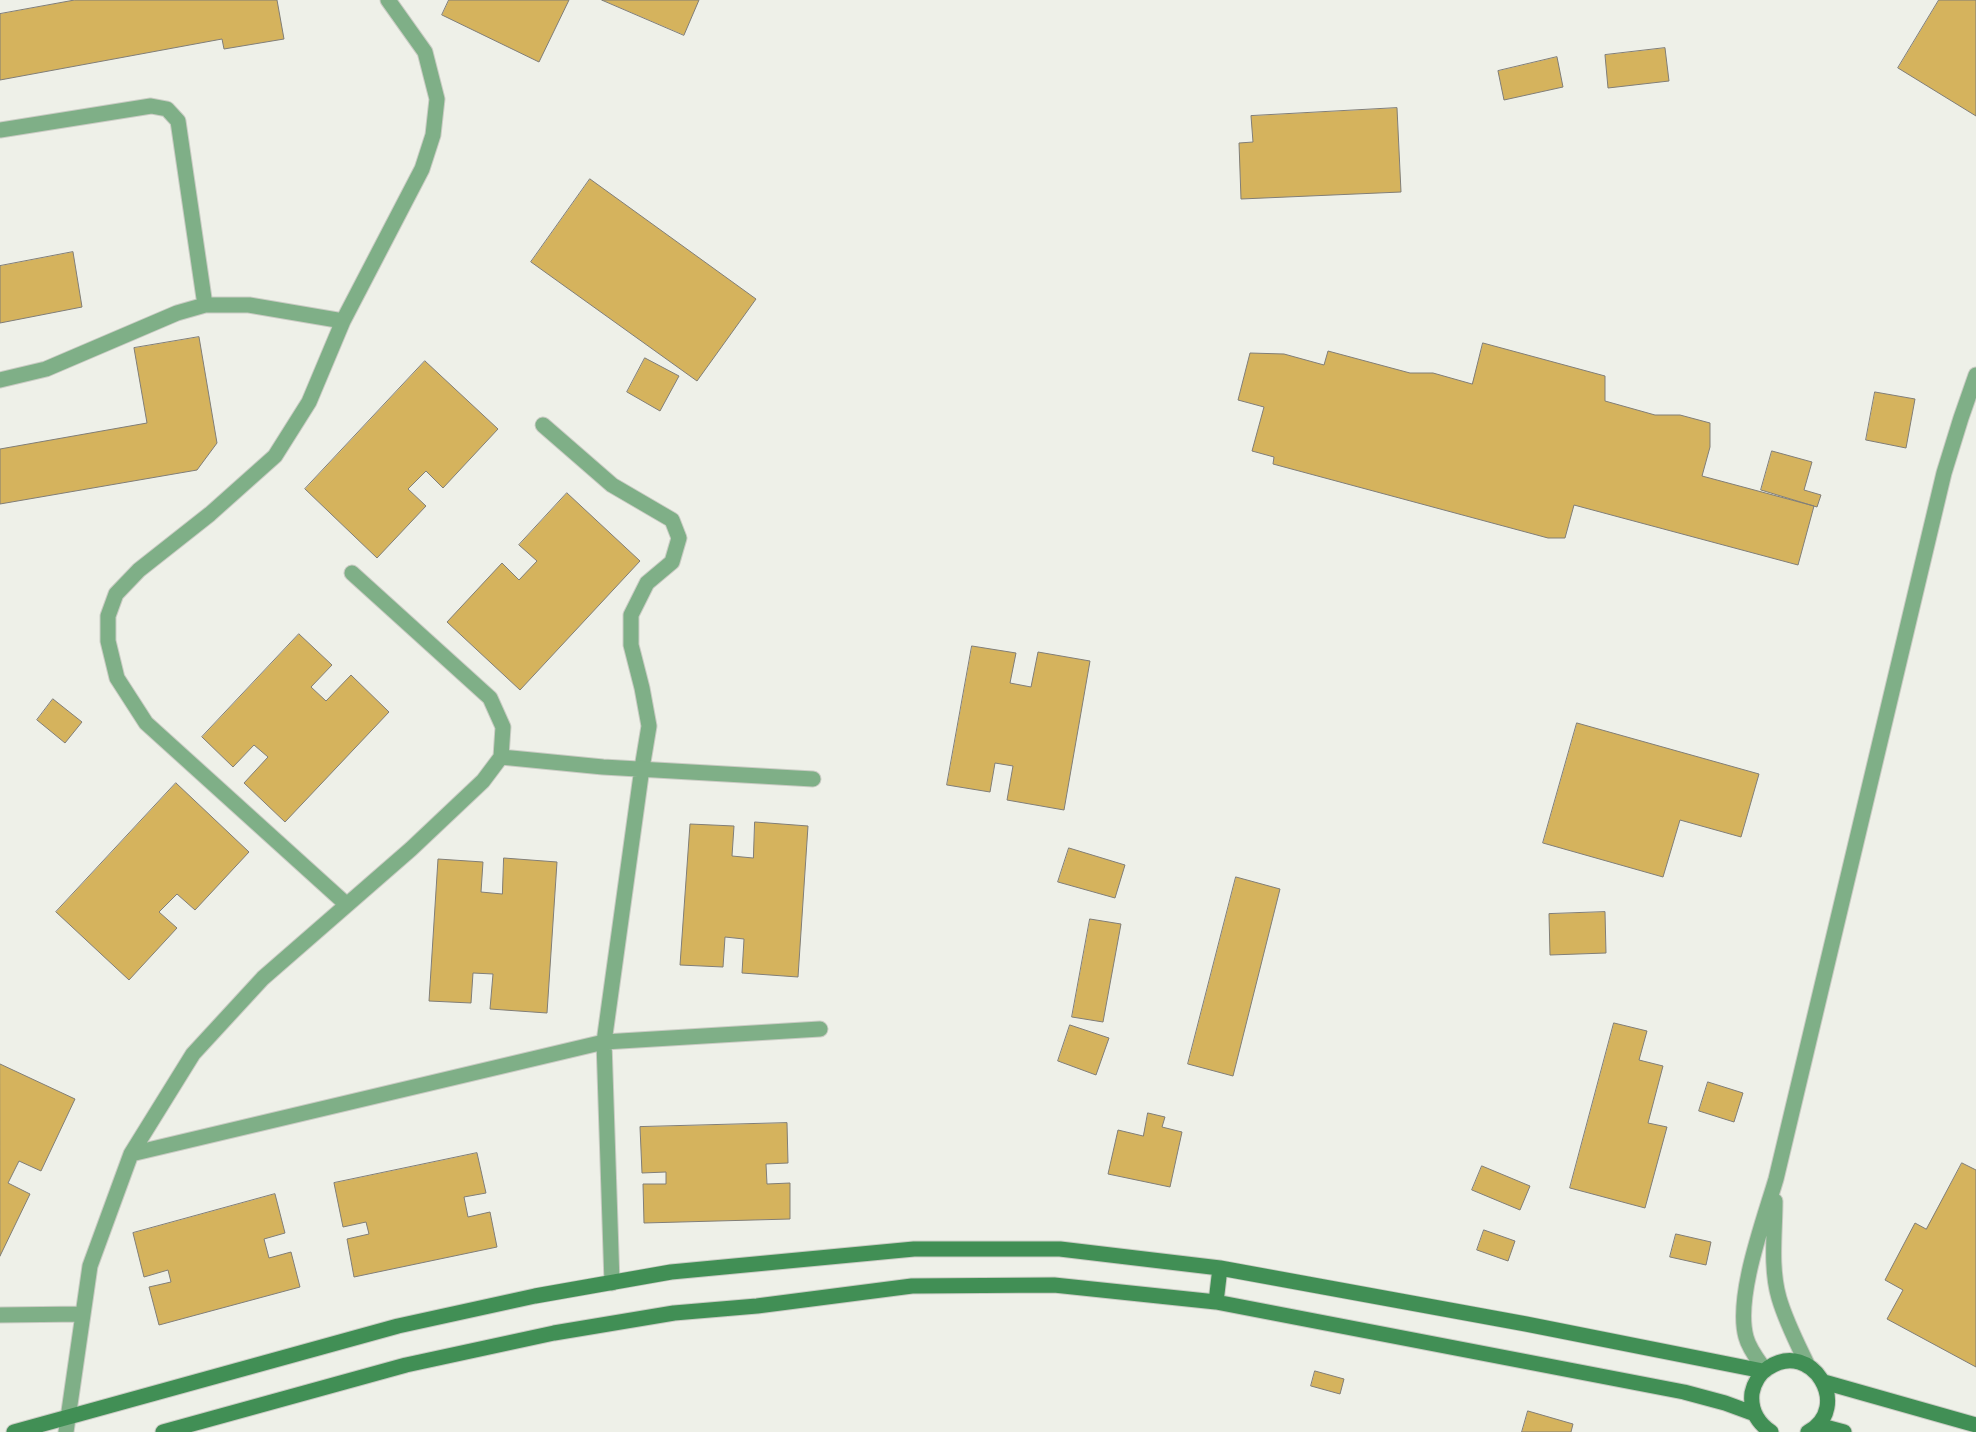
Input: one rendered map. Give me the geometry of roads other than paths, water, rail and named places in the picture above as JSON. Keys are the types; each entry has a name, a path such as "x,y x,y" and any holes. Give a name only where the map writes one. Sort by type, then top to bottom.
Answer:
{"main road":[{"path":"14,1432 398,1326 535,1296 671,1272 914,1250 1060,1249 1220,1268 1526,1324 1764,1371"},
{"path":"1216,1302 1220,1268"},
{"path":"163,1432 406,1365 554,1332 674,1313 757,1306 912,1286 1054,1285 1216,1302 1684,1392 1725,1403 1755,1414"},
{"path":"1771,1432 1762,1426 1755,1414 1752,1392 1756,1381 1764,1371 1775,1364 1786,1361 1798,1362 1808,1366 1817,1372 1824,1382 1828,1404 1824,1415 1813,1430"},
{"path":"1824,1382 1976,1425"},
{"path":"1813,1430 1844,1432"}],"street":[{"path":"346,904 146,723 117,678 108,641 108,616 116,594 139,570 210,514 275,456 309,402 343,320 422,169 433,135 437,99 425,52 388,0"},
{"path":"0,130 151,106 166,109 178,122 205,305"},
{"path":"0,380 46,369 178,313 205,305 249,304 343,320"},
{"path":"1764,1371 1746,1337 1743,1311 1746,1285 1776,1179 1944,473 1960,418 1976,375"},
{"path":"543,425 612,485 672,520 679,538 672,562 647,583 631,615 631,645 649,726 604,1042 612,1283"},
{"path":"66,1432 90,1266 131,1154 193,1054 263,978 411,849 483,781 501,757 503,727 490,698 352,573"},
{"path":"501,757 603,767 812,779"},
{"path":"131,1154 604,1042 820,1029"},
{"path":"1776,1179 1774,1267 1778,1296 1788,1325 1808,1366"},
{"path":"0,1315 83,1314"}]}
